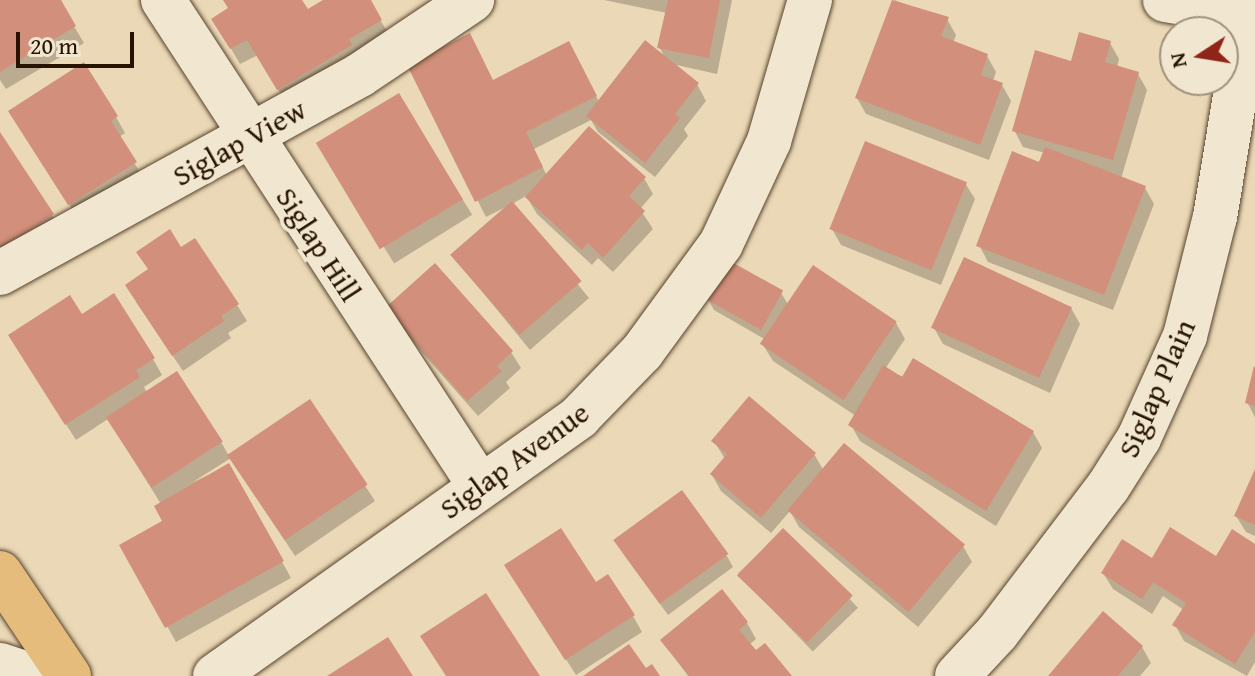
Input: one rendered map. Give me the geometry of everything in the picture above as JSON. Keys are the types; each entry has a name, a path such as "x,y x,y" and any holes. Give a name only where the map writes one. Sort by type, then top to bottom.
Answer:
{"main road":[{"path":"0,573 69,676"}],"street":[{"name":"Siglap Hill","path":"163,0 480,486"},
{"name":"Siglap View","path":"0,273 251,138 360,75 472,0"},
{"name":"Siglap Avenue","path":"215,676 579,417 642,352 721,244 769,141 810,0"},
{"path":"1165,0 1251,10"},
{"name":"Siglap Plain","path":"957,676 997,633 1091,513 1139,438 1173,364 1185,336 1215,217 1251,10"},
{"path":"0,665 33,676"}],"building":[{"path":"0,0 61,0 76,26 0,72"},
{"path":"223,0 302,0 308,9 323,0 371,0 382,20 349,39 352,45 277,90 247,40 230,49 211,19 228,8"},
{"path":"668,0 720,0 709,58 657,48"},
{"path":"892,0 949,17 941,36 988,54 981,75 1003,83 980,145 855,98"},
{"path":"1079,32 1111,41 1105,62 1139,72 1113,160 1012,131 1035,50 1071,61"},
{"path":"470,33 493,80 569,41 597,96 526,132 543,167 475,202 407,65"},
{"path":"645,40 699,83 675,114 680,118 645,163 586,116"},
{"path":"84,62 118,116 111,121 137,162 68,205 8,111"},
{"path":"399,93 463,199 380,249 316,143"},
{"path":"589,126 646,177 629,196 645,211 603,258 588,243 582,250 525,197"},
{"path":"0,132 54,214 0,250"},
{"path":"865,141 967,182 931,270 829,229"},
{"path":"1045,147 1146,186 1104,295 976,246 1012,151 1039,162"},
{"path":"512,201 582,281 520,335 450,255"},
{"path":"170,229 181,247 195,238 239,304 221,316 224,321 172,356 125,285 148,269 136,252"},
{"path":"964,257 1072,307 1039,378 931,328"},
{"path":"728,260 783,291 761,330 706,299"},
{"path":"435,263 513,351 497,366 502,371 467,401 385,308"},
{"path":"813,265 897,321 844,400 760,344"},
{"path":"114,293 155,358 136,370 140,377 65,425 8,335 70,295 82,314"},
{"path":"913,358 1034,431 986,511 848,425 883,365 902,377"},
{"path":"1255,367 1255,406 1245,403"},
{"path":"177,371 223,441 151,488 106,417"},
{"path":"749,396 816,453 761,518 710,474 727,454 711,441"},
{"path":"310,399 368,484 285,540 227,455"},
{"path":"844,443 965,545 908,612 787,510"},
{"path":"229,463 284,561 165,628 119,545 162,521 154,506"},
{"path":"1255,469 1255,525 1234,516"},
{"path":"682,490 728,554 660,604 613,540"},
{"path":"1170,527 1216,556 1232,529 1255,544 1255,632 1235,664 1172,625 1186,603 1153,582 1142,599 1101,573 1122,539 1152,558"},
{"path":"561,528 596,582 608,574 635,615 565,660 504,565"},
{"path":"783,528 853,595 807,643 737,575"},
{"path":"722,589 748,622 739,630 756,650 765,643 792,676 689,676 660,640"},
{"path":"486,593 540,676 446,676 420,636"},
{"path":"1103,611 1143,646 1118,676 1048,676"},
{"path":"388,637 413,676 327,676"},
{"path":"629,644 646,668 652,664 660,676 583,676"}]}
